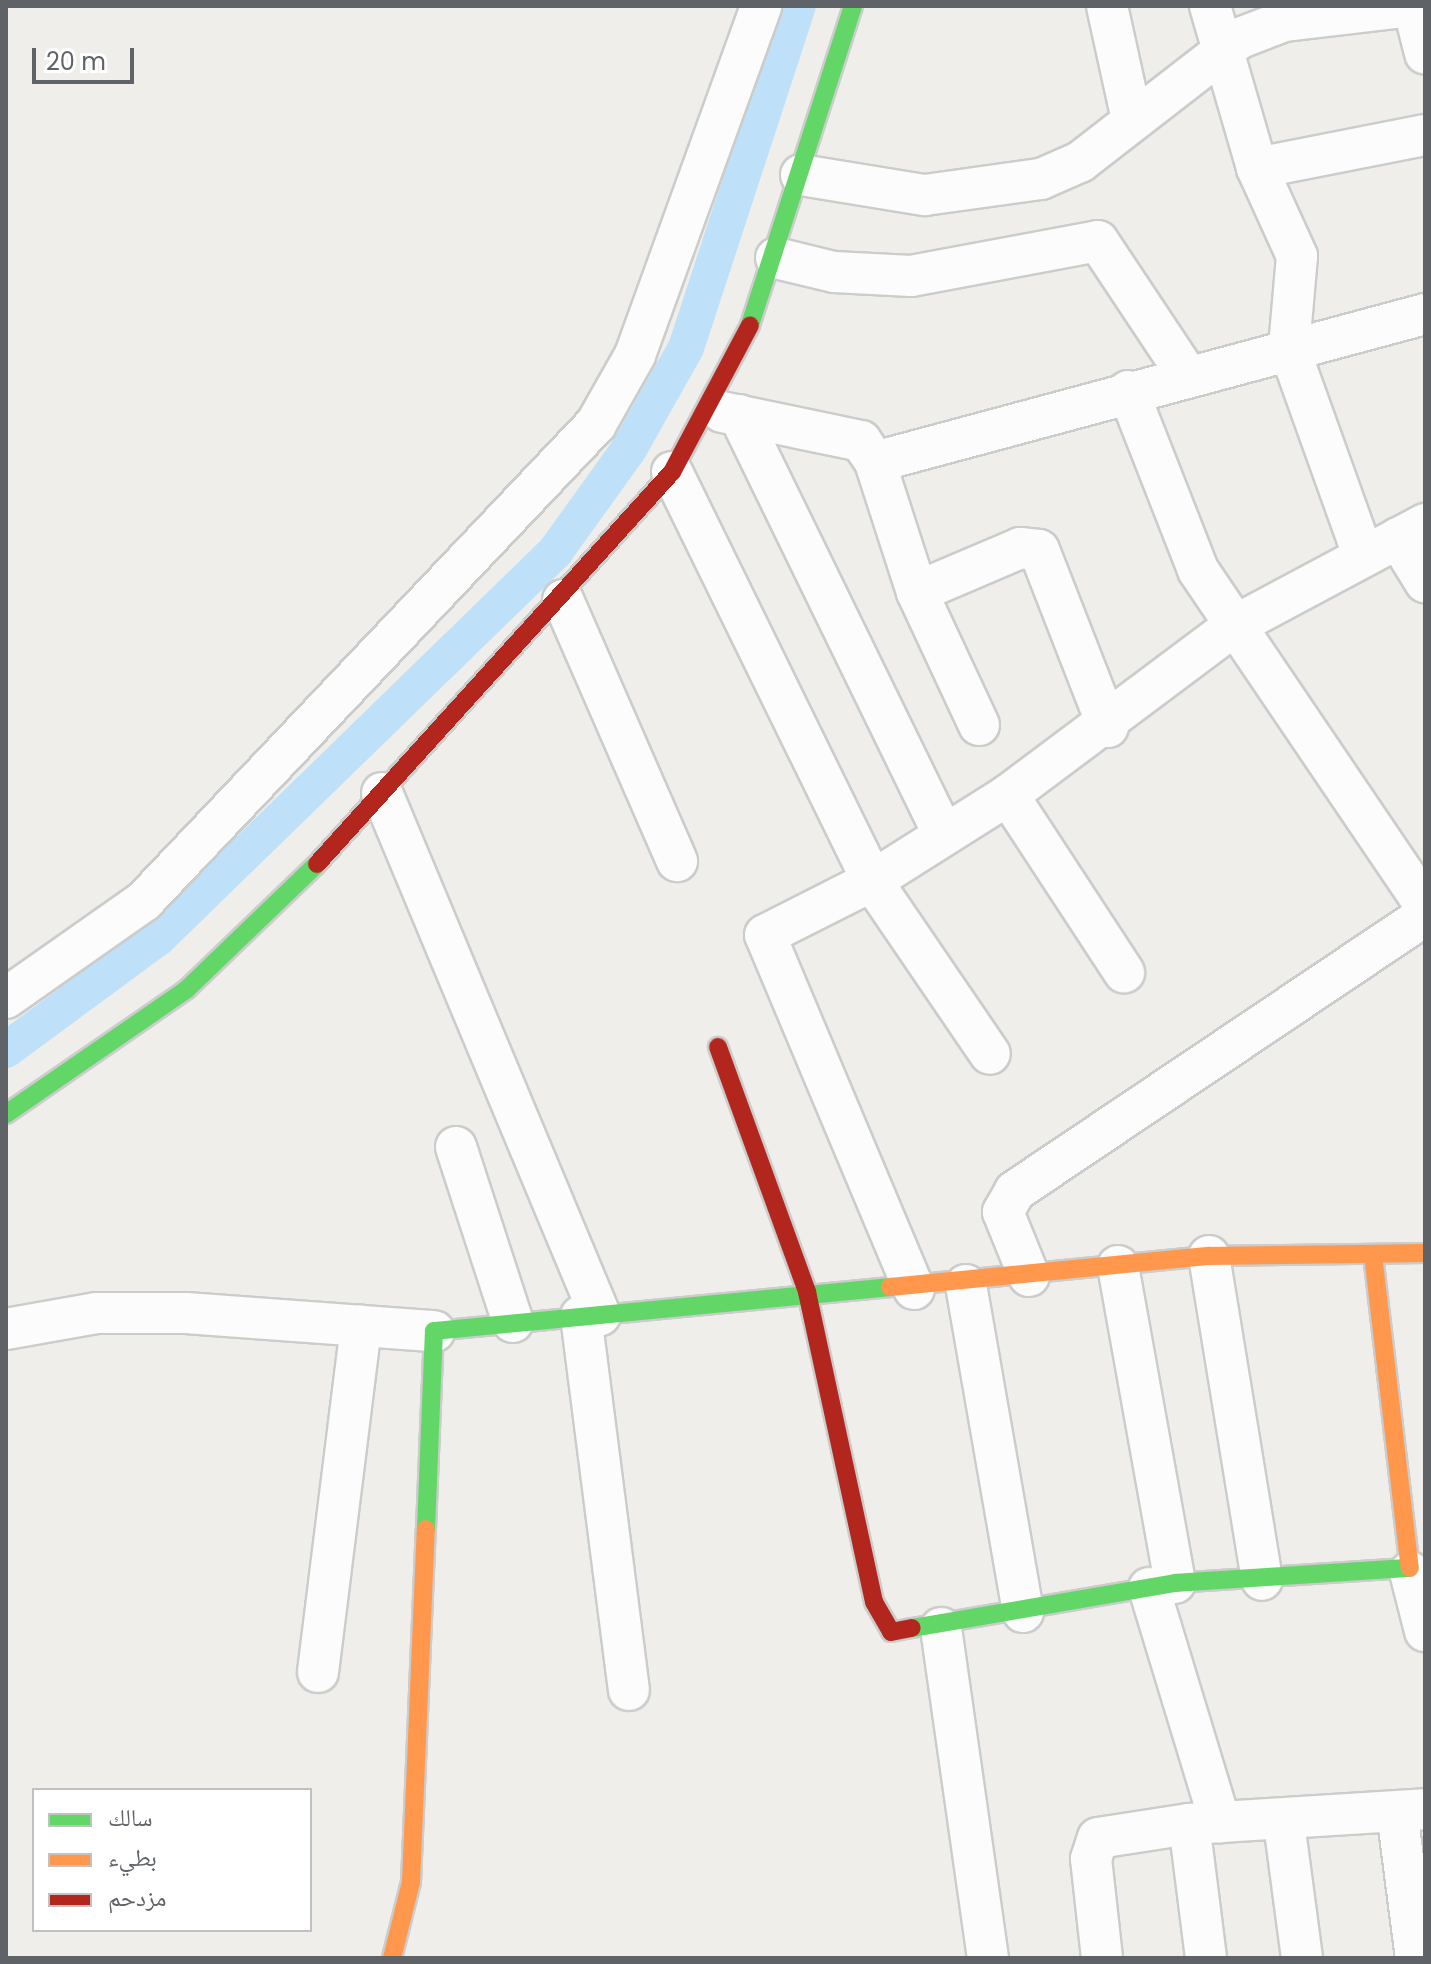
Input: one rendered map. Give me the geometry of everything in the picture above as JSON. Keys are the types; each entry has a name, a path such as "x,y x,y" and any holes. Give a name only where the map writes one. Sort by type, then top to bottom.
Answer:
{"street":[{"path":"6,998 144,901 596,424 640,342 761,6"},
{"path":"6,1114 187,989 279,906 563,600 723,412 744,342 776,258 853,6"},
{"path":"1107,6 1132,120"},
{"path":"1210,6 1218,50 1257,168 1297,256 1289,348 1363,555"},
{"path":"801,175 925,195 986,191 1080,162 1218,50 1284,21 1357,7 1413,6 1425,53"},
{"path":"1257,168 1425,135"},
{"path":"776,258 834,272 911,276 1098,241 1187,375"},
{"path":"875,462 1187,375 1425,314"},
{"path":"1128,391 1178,534 1234,626 1425,905"},
{"path":"723,412 861,441 875,462 917,592 979,725"},
{"path":"723,412 944,835"},
{"path":"672,472 872,881 990,1054"},
{"path":"914,1289 764,942 769,932 872,881 1008,795 1108,727 1234,626 1363,555 1411,531 1425,582"},
{"path":"917,592 1020,548 1039,550 1108,727"},
{"path":"563,600 677,861"},
{"path":"382,793 590,1315 629,1690"},
{"path":"1008,795 1124,972"},
{"path":"1029,1276 1003,1212 1015,1191 1425,916"},
{"path":"718,1047 807,1292 880,1622 904,1635 1162,1585 1410,1572"},
{"path":"456,1147 513,1322"},
{"path":"6,1329 97,1313 434,1331 807,1292 966,1285 1209,1256 1425,1253"},
{"path":"1373,1255 1411,1478 1410,1572 1425,1631"},
{"path":"1209,1256 1262,1580"},
{"path":"1118,1266 1162,1585 1205,1823 1206,1958"},
{"path":"966,1285 1023,1612"},
{"path":"318,1672 361,1326"},
{"path":"392,1958 411,1882 434,1331"},
{"path":"941,1628 988,1958"},
{"path":"1102,1958 1091,1859 1098,1838 1205,1823 1284,1823 1411,1811 1416,1958"},
{"path":"1284,1823 1302,1958"}],"waterway":[{"path":"6,1050 158,938 555,552 629,449 686,348 798,6"}],"traffic: fast":[{"path":"750,325 853,6"},
{"path":"6,1114 187,989 317,864"},
{"path":"426,1529 434,1331 890,1287"},
{"path":"912,1628 1175,1583 1410,1568"}],"traffic: slow":[{"path":"890,1287 1209,1256 1425,1253"},
{"path":"1373,1255 1410,1568"},
{"path":"392,1958 411,1882 426,1529"}],"traffic: jam":[{"path":"317,864 672,472 750,325"},
{"path":"718,1047 807,1292 874,1602 891,1632 912,1628"}]}
